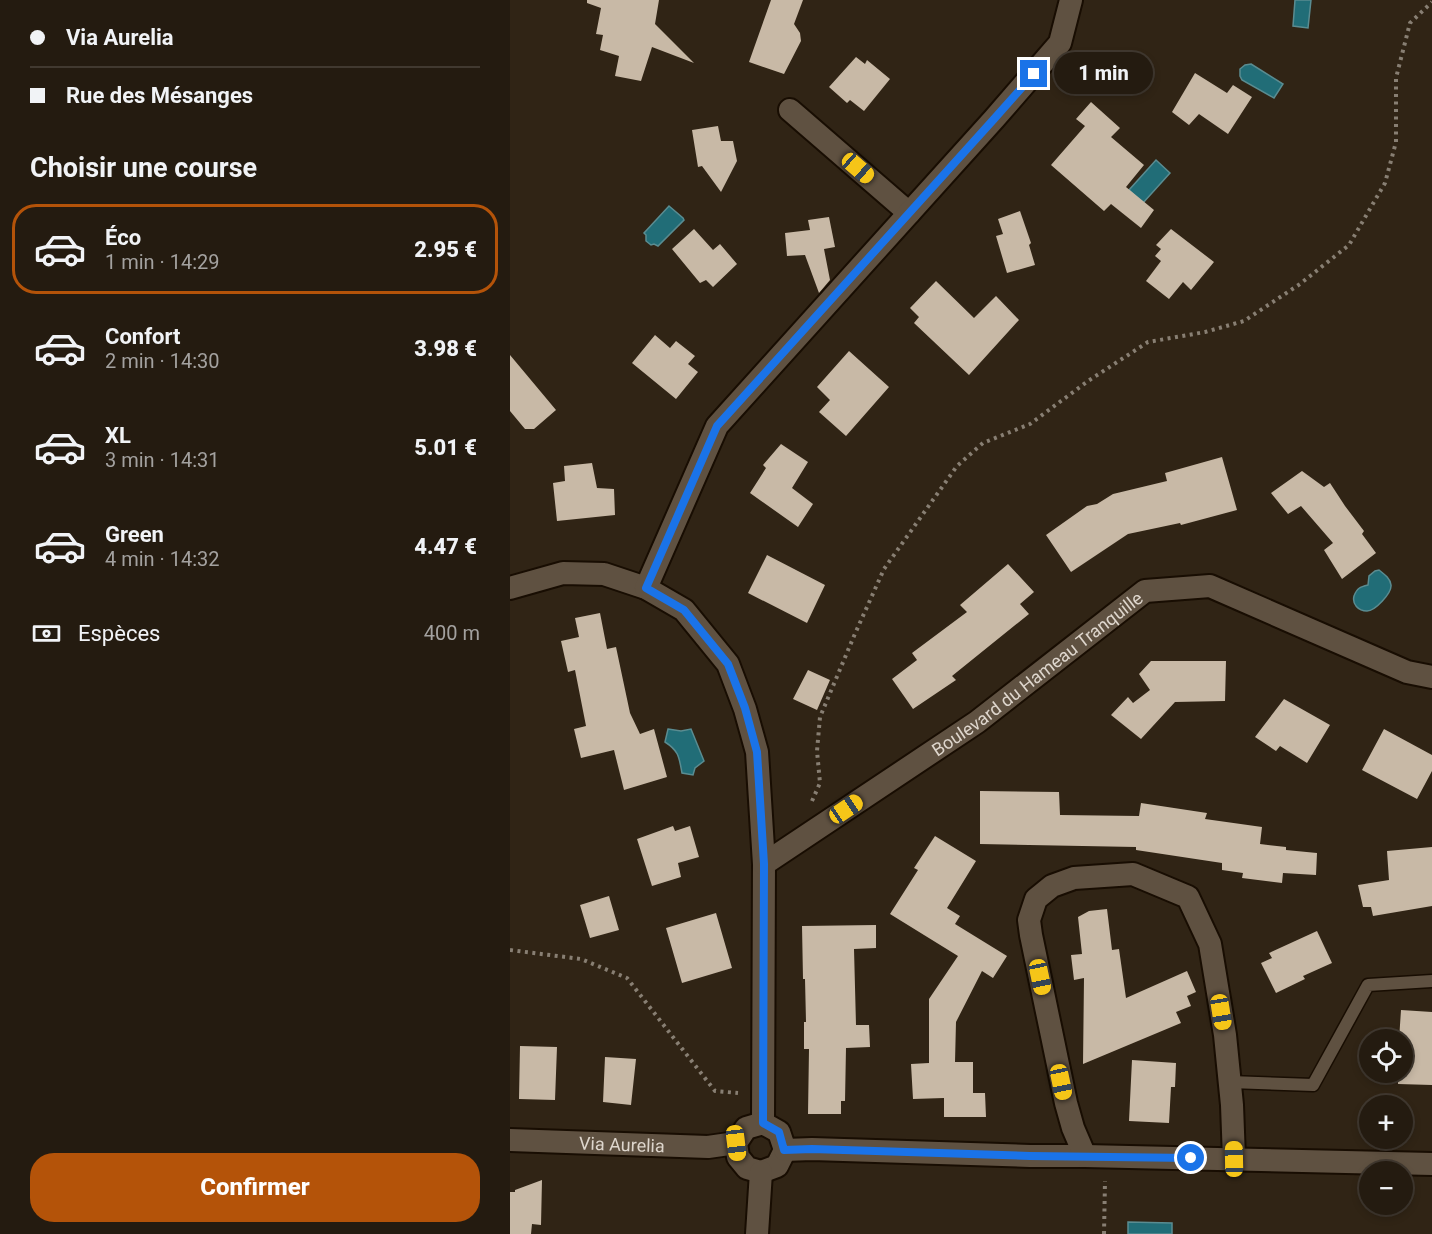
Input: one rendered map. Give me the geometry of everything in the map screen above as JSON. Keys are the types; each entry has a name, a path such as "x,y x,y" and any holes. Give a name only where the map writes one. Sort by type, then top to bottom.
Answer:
{"street":[{"path":"646,588 717,426 1060,43 1071,0"},
{"path":"790,110 909,213"},
{"path":"510,586 563,573 604,574 646,588 684,610 728,664 745,708 757,752 764,864 763,1123"},
{"name":"Boulevard du Hameau Tranquille","path":"764,864 977,722 1145,591 1210,586 1407,672 1432,677"},
{"path":"1085,1156 1073,1128 1066,1103 1029,920 1036,898 1052,886 1074,878 1133,874 1188,897 1210,944 1225,1035 1234,1159"},
{"path":"763,1123 779,1132 784,1150 777,1166 760,1172 747,1168 738,1157 736,1143 746,1128 763,1123"},
{"name":"Via Aurelia","path":"510,1140 708,1147 736,1143"},
{"path":"784,1150 1432,1164"},
{"path":"756,1234 760,1172"}],"lane":[{"path":"1230,1082 1312,1085 1368,985 1432,981"}],"path":[{"path":"801,839 820,783 818,751 820,717 884,569 957,466 982,443 1030,424 1088,381 1148,342 1205,332 1244,321 1300,284 1349,245 1385,183 1396,142 1396,78 1410,24 1432,2"},
{"path":"510,950 581,959 627,978 715,1091 740,1093 763,1074"},
{"path":"1104,1192 1104,1234"}],"water":[{"path":"1295,0 1311,0 1308,28 1293,26"},
{"path":"1251,64 1283,84 1274,98 1242,80 1240,69"},
{"path":"1156,160 1170,173 1143,203 1129,190"},
{"path":"669,206 684,220 658,246 651,245 646,241 644,233"},
{"path":"1379,570 1386,576 1391,588 1374,608 1367,611 1361,610 1354,602 1355,593 1359,588 1368,585 1369,576"},
{"path":"668,729 681,731 691,729 704,761 695,768 693,775 682,773 678,755 665,742"},
{"path":"1128,1222 1172,1223 1172,1234 1128,1234"}],"building":[{"path":"587,0 659,0 655,24 694,63 652,47 641,81 615,76 619,56 600,50 603,35 596,34 601,8 587,3"},
{"path":"771,0 803,0 794,24 800,33 801,41 784,74 749,62"},
{"path":"856,57 865,64 867,60 890,79 864,111 850,100 847,103 829,87"},
{"path":"1195,73 1227,93 1233,85 1252,97 1228,134 1199,114 1189,125 1172,112"},
{"path":"1091,102 1120,128 1111,137 1144,165 1126,187 1154,210 1141,228 1111,204 1104,211 1051,165 1085,126 1076,119"},
{"path":"718,126 721,141 733,141 737,161 721,192 702,166 698,167 692,130"},
{"path":"1020,211 1031,243 1029,245 1035,265 1007,273 996,236 1003,234 998,219"},
{"path":"829,217 835,247 824,249 830,280 819,293 805,255 787,256 785,233 810,230 808,220"},
{"path":"694,229 713,250 720,244 737,264 713,287 706,280 700,283 672,249"},
{"path":"1171,229 1214,262 1191,290 1183,282 1169,299 1146,281 1161,261 1155,256 1161,249 1156,245"},
{"path":"936,281 974,318 996,296 1019,320 969,375 914,323 919,317 910,308"},
{"path":"655,335 670,348 676,341 695,356 688,364 698,372 676,399 632,363"},
{"path":"849,351 889,387 846,436 819,412 830,400 817,387"},
{"path":"510,355 556,410 534,429 525,429 510,411"},
{"path":"781,444 808,462 792,488 813,504 798,527 750,493 766,468 763,465"},
{"path":"1222,457 1237,510 1181,525 1180,523 1128,534 1071,572 1046,535 1087,506 1097,504 1113,494 1167,481 1165,473"},
{"path":"592,463 597,488 614,489 615,515 557,521 553,483 565,481 564,466"},
{"path":"1302,471 1324,487 1330,483 1364,531 1362,534 1376,553 1342,579 1324,550 1333,543 1301,506 1288,514 1271,493"},
{"path":"767,555 825,585 807,623 748,593"},
{"path":"1008,564 1034,592 1020,604 1029,614 952,676 956,680 913,709 892,679 917,660 912,653 967,612 960,605"},
{"path":"600,613 607,649 616,647 630,713 640,734 654,729 667,777 624,790 614,750 581,758 574,729 586,726 575,670 568,672 561,641 579,637 575,618"},
{"path":"1151,661 1226,661 1225,701 1175,702 1141,739 1111,715 1128,697 1133,703 1150,690 1139,674"},
{"path":"808,670 830,680 817,710 793,699"},
{"path":"1284,699 1330,725 1307,763 1280,746 1276,751 1255,737"},
{"path":"1384,729 1432,755 1432,771 1417,799 1362,770"},
{"path":"980,791 1059,792 1060,815 1139,816 1141,803 1207,813 1205,819 1262,827 1260,844 1286,847 1286,850 1317,853 1316,875 1283,873 1282,883 1242,878 1243,873 1222,870 1222,863 1136,850 1136,847 980,844"},
{"path":"673,826 675,831 690,826 699,857 678,863 681,877 652,886 637,839"},
{"path":"935,836 976,861 947,908 960,916 955,924 1007,956 993,978 982,971 956,1022 955,1062 973,1062 973,1093 985,1093 986,1117 944,1117 944,1098 913,1099 911,1064 929,1063 929,999 958,956 890,914 918,870 914,868"},
{"path":"1432,847 1432,906 1373,916 1371,907 1363,907 1358,885 1389,880 1387,851"},
{"path":"609,896 619,930 590,938 580,905"},
{"path":"1107,909 1112,950 1119,949 1126,998 1187,971 1196,992 1187,996 1191,1006 1176,1012 1181,1023 1083,1064 1084,978 1074,980 1071,955 1082,954 1078,917 1089,911"},
{"path":"716,913 732,968 682,983 666,928"},
{"path":"876,925 876,948 854,949 856,1025 869,1025 870,1047 846,1048 845,1101 841,1101 841,1114 808,1114 809,1049 804,1049 804,1022 806,1022 802,926"},
{"path":"1317,931 1332,963 1303,976 1305,979 1276,993 1261,963 1272,958 1269,953"},
{"path":"1401,1010 1432,1012 1432,1085 1398,1084 1413,1083 1413,1029 1400,1029"},
{"path":"520,1046 557,1047 555,1100 519,1099"},
{"path":"605,1057 636,1059 631,1105 603,1102"},
{"path":"1132,1060 1176,1063 1175,1087 1171,1087 1169,1123 1129,1121"},
{"path":"542,1180 541,1225 532,1224 531,1234 510,1234 510,1192"}],"route":[{"path":"1034,74 717,426 646,588 684,610 728,664 745,708 757,752 764,864 763,1123 779,1132 784,1150 1191,1158"}]}
